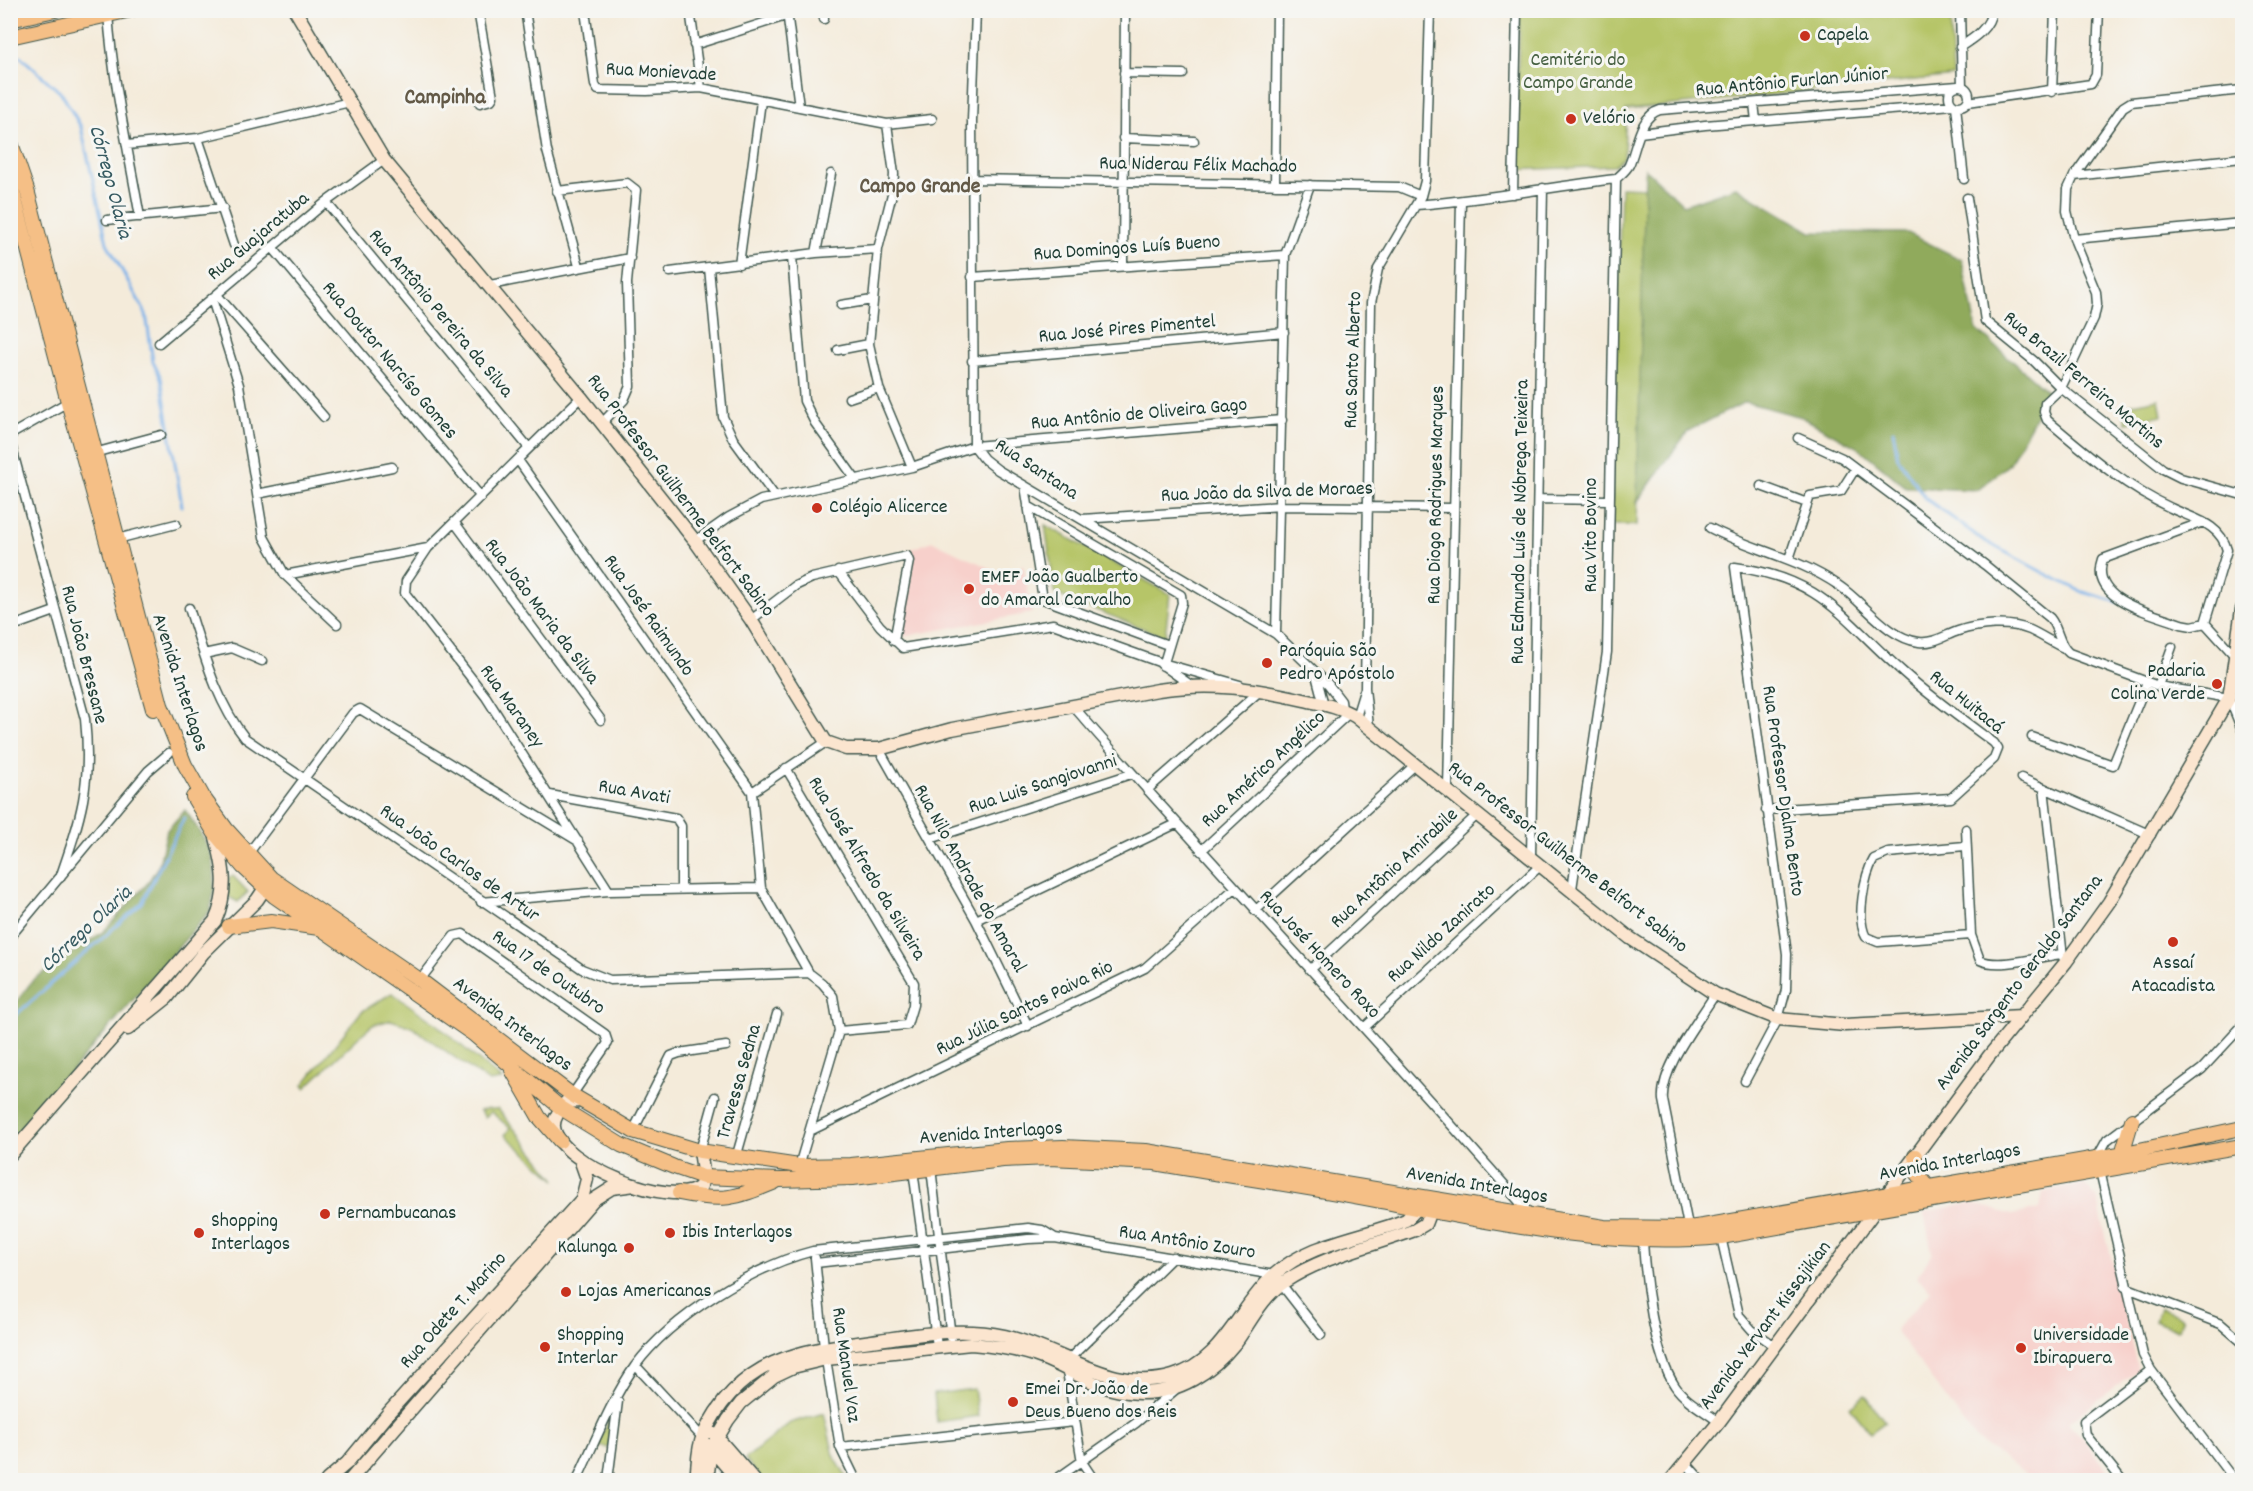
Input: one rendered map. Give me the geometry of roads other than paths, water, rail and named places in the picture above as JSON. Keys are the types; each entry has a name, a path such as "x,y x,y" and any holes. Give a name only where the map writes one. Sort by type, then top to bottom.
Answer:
{"main road":[{"path":"10,22 55,10"},
{"path":"10,37 131,10"},
{"name":"Avenida Interlagos","path":"10,140 27,190 161,705 176,746 203,797 268,883 420,980 576,1098 633,1131 700,1151 799,1166 851,1165 1007,1149 1107,1148 1157,1153 1418,1202 1539,1228 1643,1241 1928,1187 2098,1164 2135,1164 2242,1146"},
{"name":"Avenida Interlagos","path":"10,181 141,671 170,753 214,832 268,883 323,928 505,1058 561,1108 621,1145 704,1177 780,1180 853,1178 931,1168 1050,1158 1145,1162 1305,1188 1418,1202"},
{"path":"229,926 279,921 323,928"},
{"path":"505,1058 539,1117 560,1141"},
{"path":"2132,1120 2124,1141 2128,1161 2135,1164"},
{"name":"Avenida Interlagos","path":"1433,1205 1531,1215 1604,1227 1721,1237 1877,1210 2098,1164 2125,1153 2242,1128"},
{"path":"1915,1155 1918,1174 1928,1187"},
{"path":"679,1193 719,1200 746,1194 780,1180"}],"street":[{"name":"Rua Professor Guilherme Belfort Sabino","path":"295,10 384,160 581,396 695,541 751,620 826,742"},
{"path":"478,10 493,96 491,100 480,103"},
{"path":"525,10 547,151 579,266"},
{"name":"Rua Monievade","path":"585,10 598,90 647,91 701,88 887,124 932,118"},
{"path":"690,10 701,88"},
{"name":"Rua Santana","path":"976,10 972,179 974,446 991,465 1276,634 1315,672 1349,713"},
{"path":"1123,266 1125,10"},
{"path":"1275,185 1277,10"},
{"name":"Rua Santo Alberto","path":"1369,727 1365,688 1368,399 1373,282 1377,269 1421,196 1428,166 1430,10"},
{"path":"1513,194 1517,10"},
{"path":"1960,10 1960,86"},
{"path":"1960,47 1990,21 1992,10"},
{"path":"2052,92 2055,10"},
{"name":"Rua Antônio Furlan Júnior","path":"1640,133 1756,121 1955,106 1968,102 2088,86 2096,75 2099,10"},
{"path":"108,14 110,56 140,217"},
{"path":"694,45 786,16 800,107"},
{"path":"1124,73 1184,74"},
{"path":"1960,86 1969,93 1968,102"},
{"path":"1960,86 1949,94 1955,106 1964,179"},
{"name":"Rua Antônio Furlan Júnior","path":"1616,179 1629,165 1640,133 1655,112 1960,86"},
{"path":"2205,623 2227,550 2218,531 2136,490 2047,420 2044,412 2045,403 2061,388 2086,337 2097,304 2096,292 2074,239 2067,199 2074,176 2103,134 2131,102 2242,90"},
{"path":"739,264 761,101"},
{"path":"127,145 198,138 350,102"},
{"path":"1754,103 1756,121"},
{"path":"887,124 894,174 893,190 878,249 869,344 879,388 912,467"},
{"path":"198,138 234,245"},
{"path":"1123,138 1194,141"},
{"path":"2074,176 2242,158"},
{"name":"Rua Guajaratuba","path":"159,343 326,202 384,160"},
{"path":"816,253 831,174"},
{"name":"Rua Niderau Félix Machado","path":"972,179 1399,187 1421,196"},
{"path":"1416,204 1461,201 1616,179"},
{"name":"Rua Vito Bovino","path":"1572,889 1607,652 1608,500 1616,179"},
{"path":"557,190 633,185 636,190 627,307 630,386 624,400 602,423"},
{"path":"1276,634 1281,506 1285,255 1310,185"},
{"name":"Rua Edmundo Luís de Nóbrega Teixeira","path":"1531,856 1543,188"},
{"name":"Rua Brazil Ferreira Martins","path":"1967,198 1983,318 2034,361 2061,388 2171,474 2242,495"},
{"name":"Rua Diogo Rodrigues Marques","path":"1448,789 1461,201"},
{"name":"Rua Antônio Pereira da Silva","path":"326,202 529,448"},
{"path":"107,220 223,208"},
{"path":"2074,239 2242,223"},
{"name":"Rua Doutor Narcíso Gomes","path":"272,247 481,497"},
{"path":"670,272 816,253 878,249"},
{"name":"Rua Domingos Luís Bueno","path":"972,277 1285,255"},
{"path":"792,257 804,401 815,423 856,480"},
{"path":"490,285 579,266 630,258"},
{"path":"709,268 723,417 733,440 774,495"},
{"path":"214,297 324,417"},
{"path":"214,297 239,385 264,537 285,575 337,624"},
{"path":"841,305 872,300"},
{"name":"Rua José Pires Pimentel","path":"972,361 1284,332"},
{"path":"838,350 869,344"},
{"path":"849,398 879,388"},
{"name":"Rua Maraney","path":"581,396 428,548 406,580 405,593 486,697 609,891"},
{"path":"10,435 68,402"},
{"name":"Rua Antônio de Oliveira Gago","path":"695,541 745,507 774,495 912,467 974,446 1282,420"},
{"path":"94,453 161,435"},
{"path":"1798,438 1826,450 1855,469 1985,565 2050,618 2057,628 2062,647"},
{"name":"Rua João Bressane","path":"10,441 85,719 88,748 84,808 60,878"},
{"name":"Rua José Raimundo","path":"518,460 752,792"},
{"path":"257,494 392,467"},
{"path":"1789,559 1810,496 1841,491 1855,469"},
{"path":"1025,486 1042,597 1046,602 1168,645"},
{"path":"1761,486 1807,503"},
{"path":"1539,499 1608,500"},
{"name":"Rua João da Silva de Moraes","path":"1082,519 1281,506 1367,505 1453,508"},
{"path":"1028,506 1181,596 1182,603 1162,663"},
{"path":"2203,522 2110,555 2103,560 2100,567 2103,584 2114,597 2181,624 2192,626 2205,623"},
{"name":"Rua João Maria da Silva","path":"455,523 601,720"},
{"path":"117,539 176,524"},
{"path":"1710,528 1734,540 1817,571 1839,585 1884,624 1910,640 1928,642 1959,631 2002,625 2029,629 2078,658 2158,686 2229,698 2242,730"},
{"path":"285,575 428,548"},
{"path":"751,620 795,586 838,571 908,556 894,641"},
{"name":"Rua Professor Djalma Bento","path":"1735,567 1787,954 1786,990 1778,1019 1745,1082"},
{"name":"Rua Huitacá","path":"1735,567 1775,575 1813,592 1834,606 1900,671 1994,743 1998,749 1994,759 1951,798 1766,810"},
{"path":"838,571 894,641 903,648 1047,624 1162,663 1349,713"},
{"name":"Rua João Carlos de Artur","path":"189,608 204,654 230,716 245,738 582,969 601,978 809,973"},
{"name":"Avenida Sargento Geraldo Santana","path":"1889,1194 1915,1155 1989,1056 2022,1016 2063,958 2109,902 2151,835 2229,698 2242,609"},
{"path":"10,627 56,611"},
{"path":"2205,623 2235,656"},
{"path":"2158,686 2172,647"},
{"path":"204,654 232,648 262,661"},
{"path":"1162,663 1192,686"},
{"path":"1315,672 1324,705"},
{"path":"2032,737 2114,765 2147,682"},
{"path":"799,1166 839,1031 833,996 809,973 761,888 752,792 826,742 846,749 879,749 952,729 1192,686 1255,688"},
{"path":"1147,790 1255,688"},
{"name":"Rua Santo Alberto","path":"1349,713 1365,688"},
{"name":"Rua José Homero Roxo","path":"1073,706 1255,912 1365,1027 1531,1215 1539,1228"},
{"path":"248,854 353,713 363,710 578,841"},
{"name":"Rua Professor Guilherme Belfort Sabino","path":"1349,713 1448,789 1476,816 1531,856 1650,953 1715,994 1778,1019 1845,1024 2022,1016"},
{"name":"Rua Américo Angélico","path":"1201,851 1349,713"},
{"name":"Rua Nilo Andrade do Amaral","path":"879,749 976,920 1028,1026"},
{"path":"10,937 148,771 170,753"},
{"path":"1255,912 1416,764"},
{"name":"Rua José Alfredo da Silveira","path":"786,768 914,984 913,1005 907,1025 839,1031"},
{"name":"Rua Luis Sangiovanni","path":"930,839 1131,774"},
{"path":"2021,778 2151,835"},
{"path":"1966,829 1971,935 1976,954 1986,963 2063,958 2044,788"},
{"name":"Rua Avati","path":"550,795 676,818 681,826 681,888"},
{"name":"Rua Antônio Amirabile","path":"1310,970 1476,816"},
{"path":"976,920 1176,824"},
{"path":"10,1155 215,921 222,906 225,875 214,832"},
{"path":"1965,846 1888,853 1874,859 1865,878 1862,924 1866,937 1878,942 1971,935"},
{"name":"Rua Nildo Zanirato","path":"1365,1027 1542,865"},
{"path":"108,1044 167,998 268,883"},
{"path":"482,902 609,891 761,888"},
{"name":"Rua Júlia Santos Paiva Rio","path":"810,1131 1145,968 1235,888"},
{"name":"Rua 17 de Outubro","path":"420,980 454,936 463,934 605,1034 608,1043 576,1098"},
{"path":"1689,1234 1663,1100 1663,1085 1674,1061 1715,994"},
{"name":"Travessa Sedna","path":"736,1158 777,1014"},
{"path":"2234,1480 2151,1370 2141,1346 2125,1287 2098,1164 2107,1140 2202,1069 2242,1026"},
{"path":"633,1131 671,1056 726,1046"},
{"path":"561,1108 554,1125 560,1141 580,1159 605,1175 634,1185 679,1193 698,1190 704,1177 700,1151 715,1097"},
{"name":"Avenida Interlagos","path":"561,1108 568,1101 576,1098"},
{"name":"Rua Odete T. Marino","path":"327,1480 347,1463 390,1411 582,1198 587,1179 580,1159"},
{"path":"931,1168 951,1345"},
{"path":"913,1170 937,1346"},
{"name":"Rua Odete T. Marino","path":"350,1480 593,1200 612,1188 634,1185"},
{"name":"Avenida Yervant Kissajikian","path":"1671,1480 1719,1422 1889,1194"},
{"path":"696,1480 705,1432 731,1394 761,1367 800,1351 825,1353 951,1345 987,1346 1022,1351 1130,1381 1153,1381 1175,1376 1199,1363 1222,1342 1254,1297 1312,1251 1406,1220 1418,1202"},
{"path":"1055,1480 1136,1423 1178,1388 1207,1372 1223,1356 1278,1280 1415,1230 1425,1224 1433,1205"},
{"name":"Rua Antônio Zouro","path":"577,1480 620,1391 636,1366 672,1328 713,1299 780,1260 813,1251 1031,1228 1042,1230 1055,1238"},
{"path":"1721,1237 1739,1315 1752,1330 1775,1347"},
{"name":"Rua Antônio Zouro","path":"816,1263 1055,1238 1173,1257 1278,1280"},
{"path":"1643,1241 1652,1311 1670,1375 1680,1392 1719,1422"},
{"name":"Rua Manuel Vaz","path":"813,1251 825,1353 840,1447 856,1480"},
{"path":"1068,1365 1173,1257"},
{"path":"1278,1280 1321,1335"},
{"path":"2125,1287 2221,1324 2242,1342"},
{"path":"707,1480 714,1443 741,1403 758,1387 793,1367 825,1353 936,1332 973,1331 1024,1341 1102,1387 1140,1393 1178,1388"},
{"path":"1068,1365 1074,1422 1082,1462 1095,1480"},
{"path":"636,1366 705,1432 738,1480"},
{"path":"2122,1480 2086,1435 2084,1421 2151,1370"},
{"path":"608,1480 620,1391"},
{"path":"840,1447 1074,1422"},
{"path":"714,1443 754,1480"},
{"path":"593,1446 612,1449"},
{"path":"1685,1462 1701,1480"}],"waterway":[{"name":"Córrego Olaria","path":"20,56 62,94 81,127 107,243 146,314 153,362 161,378 182,506"},
{"path":"1893,430 1898,458 1926,499 1983,540 2042,572 2083,592 2118,602"},
{"name":"Córrego Olaria","path":"10,1020 142,903 184,818"}],"place":[{"name":"Capela","path":"1805,36"},
{"name":"Velório","path":"1571,119"},
{"name":"Colégio Alicerce","path":"817,508"},
{"name":"EMEF João Gualberto do Amaral Carvalho","path":"969,589"},
{"name":"Paróquia São Pedro Apóstolo","path":"1267,663"},
{"name":"Padaria Colina Verde","path":"2217,684"},
{"name":"Assaí Atacadista","path":"2173,942"},
{"name":"Pernambucanas","path":"325,1214"},
{"name":"Shopping Interlagos","path":"199,1233"},
{"name":"Ibis Interlagos","path":"670,1233"},
{"name":"Kalunga","path":"629,1248"},
{"name":"Lojas Americanas","path":"566,1292"},
{"name":"Shopping Interlar","path":"545,1347"},
{"name":"Universidade Ibirapuera","path":"2021,1348"},
{"name":"Emei Dr. João de Deus Bueno dos Reis","path":"1013,1402"}],"district":[{"name":"Campinha","path":"445,98"},
{"name":"Campo Grande","path":"920,187"}],"park label":[{"name":"Cemitério do Campo Grande","path":"1578,72"}]}
